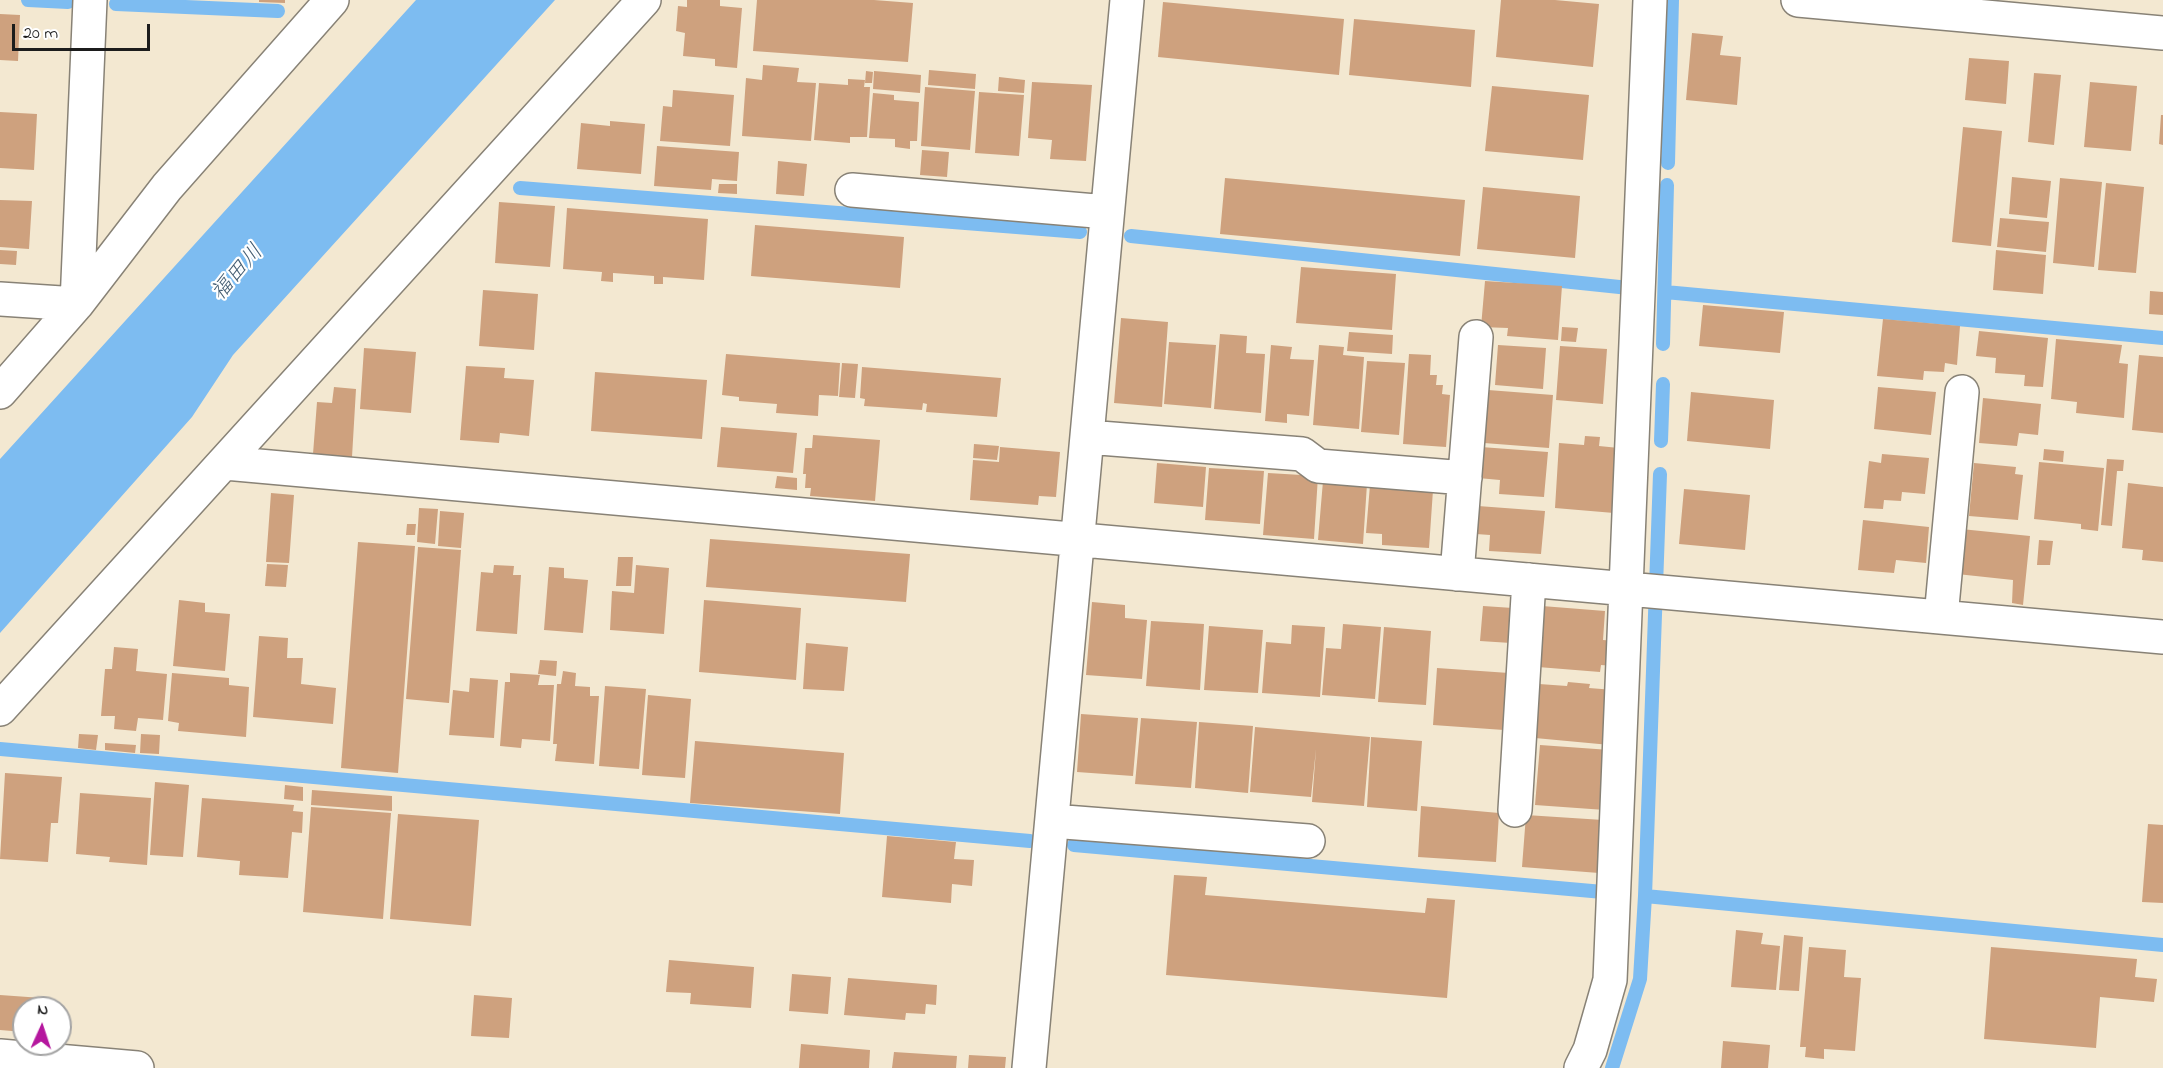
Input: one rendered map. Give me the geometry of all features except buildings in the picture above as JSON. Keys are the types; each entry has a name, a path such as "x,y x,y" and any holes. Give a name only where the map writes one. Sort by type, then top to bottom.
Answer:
{"street":[{"path":"77,304 90,0"},
{"path":"0,392 77,304 167,187 332,0"},
{"path":"0,709 644,0"},
{"path":"1029,1068 1127,0"},
{"path":"1581,1068 1590,1050 1610,980 1631,590 1650,0"},
{"path":"1798,0 2085,13 2163,33"},
{"path":"852,190 1107,212"},
{"path":"0,299 77,304"},
{"path":"1457,574 1476,337"},
{"path":"1941,617 1962,392"},
{"path":"1087,437 1302,454 1317,466 1465,478"},
{"path":"225,463 2163,637"},
{"path":"1515,810 1529,580"},
{"path":"1052,821 1308,841"},
{"path":"0,1056 137,1068"}],"water":[{"name":"福田川","path":"416,0 555,0 233,355 192,417 0,633 0,459"}],"waterway":[{"path":"28,0 68,2"},
{"path":"1668,163 1672,0"},
{"path":"116,4 278,11"},
{"path":"1663,344 1667,185"},
{"path":"520,188 1080,232"},
{"path":"1131,236 1629,288"},
{"path":"1665,292 2163,338"},
{"path":"1661,441 1663,384"},
{"path":"1612,1068 1640,979 1660,474"},
{"path":"0,749 1030,841"},
{"path":"1074,845 1603,892"},
{"path":"1645,896 2163,945"}]}
